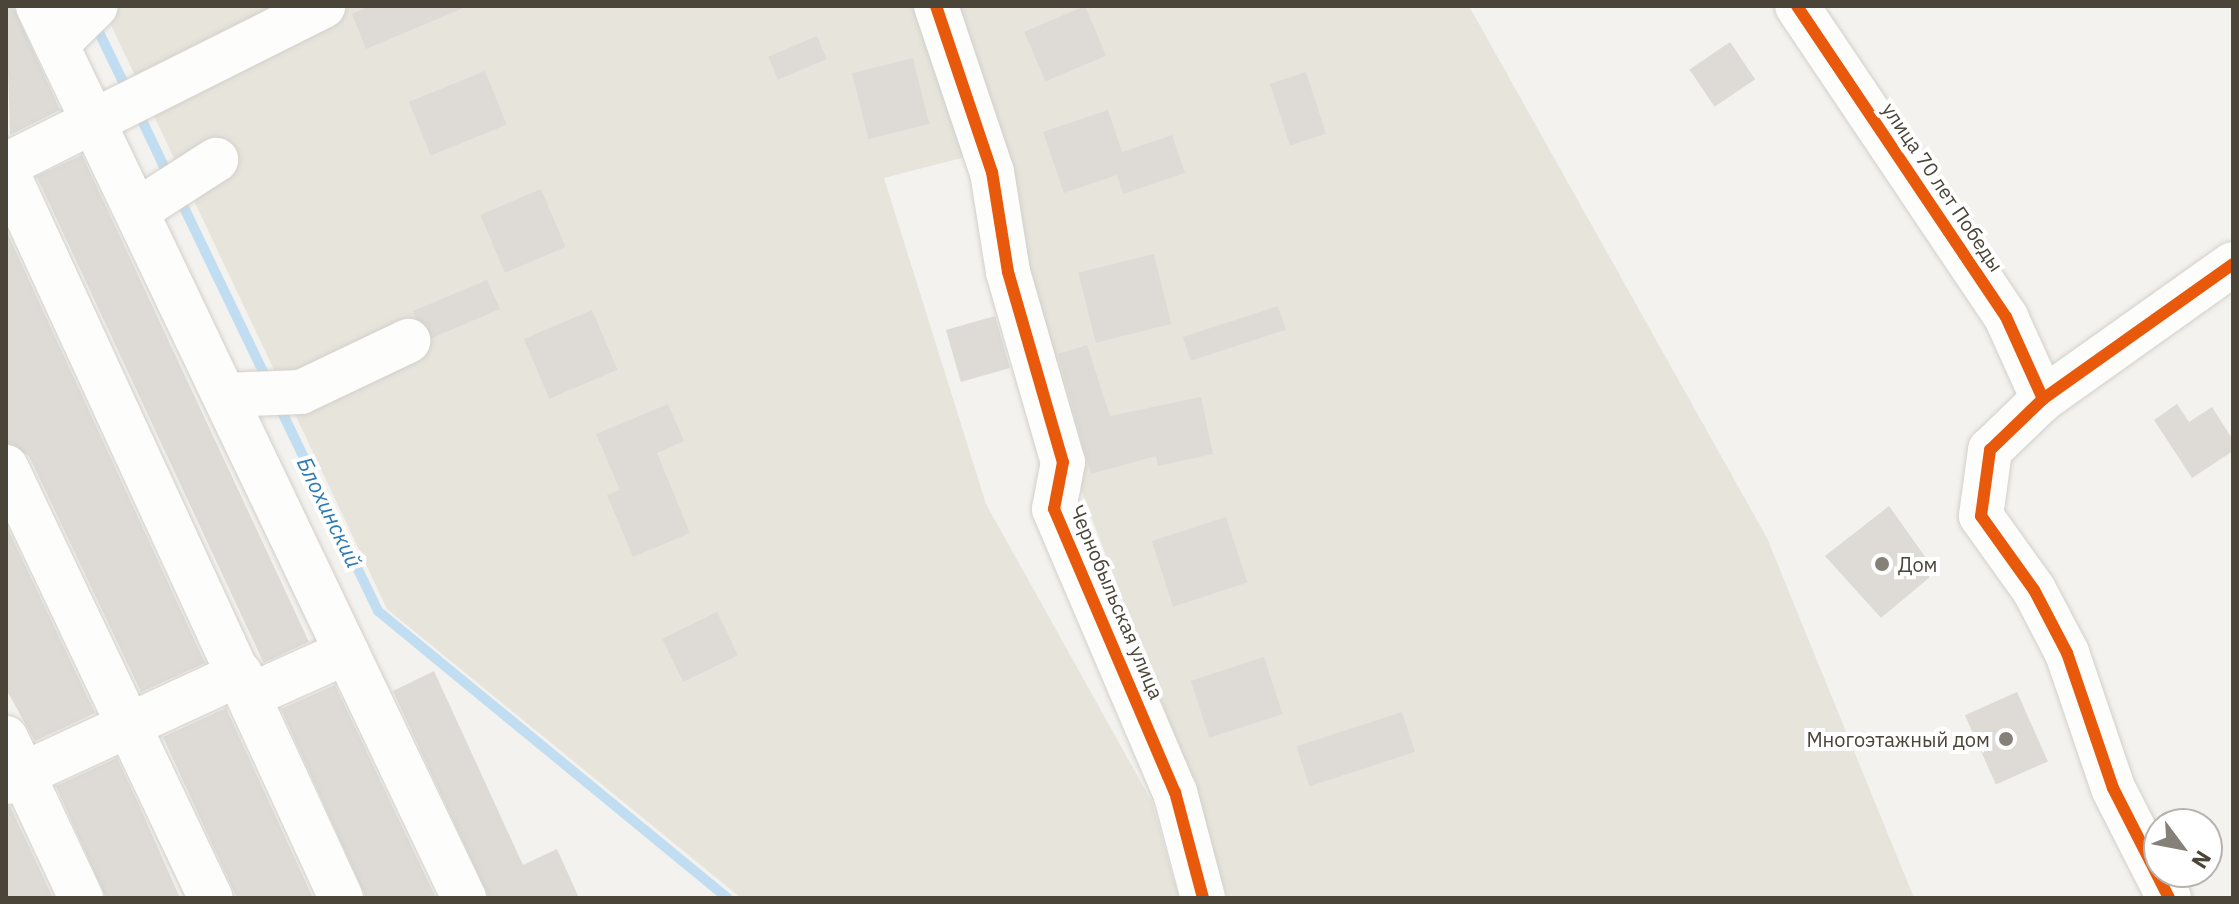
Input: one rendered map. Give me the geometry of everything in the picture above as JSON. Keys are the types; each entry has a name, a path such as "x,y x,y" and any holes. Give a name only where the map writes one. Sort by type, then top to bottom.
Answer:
{"street":[{"path":"323,6 102,114 6,168 341,898"},
{"name":"Чернобыльская улица","path":"936,6 992,172 1008,272 1063,462 1054,509 1175,792 1203,898"},
{"name":"улица 70 лет Победы","path":"1797,6 2006,317 2043,399"},
{"path":"66,20 102,114 237,395 347,652 464,898"},
{"path":"145,205 204,167"},
{"path":"2169,898 2113,788 2067,653 2034,590 1981,516 1990,450 2043,399 2233,264"},
{"path":"237,395 301,392 408,341"},
{"path":"6,467 132,724 211,898"},
{"path":"81,898 12,765 347,652"}],"shaded area":[{"path":"102,6 931,6 973,155 884,178 986,504 1152,802 1179,898 741,898 387,609"},
{"path":"946,6 1469,6 1767,538 1914,898 1227,898 1191,780 1069,458"}],"building":[{"path":"6,6 13,6 60,110 10,135"},
{"path":"370,6 468,6 366,49 352,14"},
{"path":"1085,6 1106,56 1045,81 1024,32"},
{"path":"817,36 827,59 778,80 768,57"},
{"path":"1730,42 1755,79 1715,107 1689,69"},
{"path":"913,58 929,124 868,139 852,73"},
{"path":"485,71 507,125 431,155 409,102"},
{"path":"1306,72 1326,134 1290,146 1270,84"},
{"path":"1108,110 1122,152 1172,135 1185,173 1123,194 1117,175 1064,193 1043,132"},
{"path":"82,155 309,642 264,663 37,176"},
{"path":"541,189 566,247 505,273 480,215"},
{"path":"6,230 205,663 141,692 29,456 6,442"},
{"path":"1154,254 1171,324 1096,343 1078,273"},
{"path":"487,280 500,309 432,338 416,318 413,311"},
{"path":"1278,306 1286,330 1191,361 1183,337"},
{"path":"592,310 617,370 549,399 524,339"},
{"path":"995,316 1010,368 961,382 946,330"},
{"path":"1087,345 1110,416 1201,397 1213,454 1158,466 1156,456 1091,474 1058,354"},
{"path":"668,404 684,441 657,453 690,533 633,557 607,495 620,490 596,434"},
{"path":"2177,404 2189,422 2212,407 2233,440 2233,451 2192,478 2154,420"},
{"name":"Дом","path":"1889,506 1936,572 1881,618 1825,556"},
{"path":"1226,517 1247,583 1173,607 1152,541"},
{"path":"6,525 95,713 35,741 6,689"},
{"path":"717,612 738,655 683,682 662,639"},
{"path":"1264,657 1283,714 1209,738 1191,681"},
{"path":"434,671 523,865 557,849 579,898 489,898 393,691"},
{"path":"335,685 436,898 366,898 281,709"},
{"name":"Многоэтажный дом","path":"2017,692 2048,761 1996,785 1965,715"},
{"path":"226,708 313,898 237,898 163,737"},
{"path":"1402,712 1415,752 1309,786 1296,746"},
{"path":"117,758 180,898 106,898 56,786"},
{"path":"10,806 53,898 6,898 6,807"}],"waterway":[{"name":"Блохинский","path":"94,22 129,94"},
{"name":"Блохинский","path":"138,112 169,177"},
{"name":"Блохинский","path":"178,195 268,382"},
{"name":"Блохинский","path":"278,404 378,611 727,898"}],"cycle path":[{"path":"936,6 992,172 1008,272 1063,462 1054,509 1175,792 1203,898"},
{"path":"1797,6 2006,317 2043,399"},
{"path":"2169,898 2113,788 2067,653 2034,590 1981,516 1990,450 2043,399 2233,264"}],"place":[{"name":"Дом","path":"1882,564"},
{"name":"Многоэтажный дом","path":"2006,739"}]}
